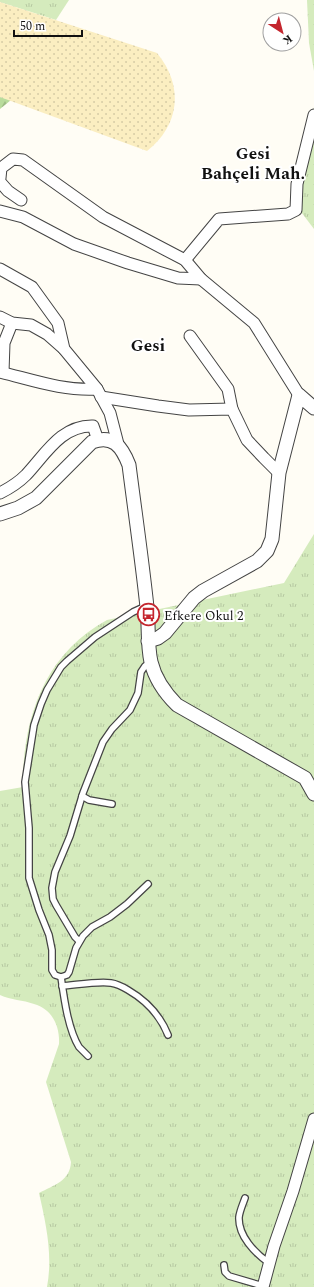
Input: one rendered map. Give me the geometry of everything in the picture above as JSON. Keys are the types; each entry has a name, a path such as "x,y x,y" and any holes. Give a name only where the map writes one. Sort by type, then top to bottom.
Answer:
{"street":[{"path":"185,260 219,219 288,214 296,210 297,184 314,115"},
{"path":"0,178 1,168 13,159 23,160 103,217 185,260 201,279 254,323 299,395 314,408"},
{"path":"0,182 21,200"},
{"path":"0,211 22,217 74,244 128,263 178,278 201,279"},
{"path":"0,269 32,287 58,323 64,350"},
{"path":"0,317 12,323 31,325 48,334 64,350 99,393 110,414 118,444 125,454 129,465 147,606 148,641 151,662 164,691 177,706 304,778 314,794"},
{"path":"12,323 4,343 2,372 55,387 99,393 158,406 189,410 232,410"},
{"path":"190,336 228,389 232,410 248,440 279,473"},
{"path":"148,641 165,634 194,598 203,591 257,561 267,551 272,539 279,473 299,395"},
{"path":"0,493 24,477 53,444 73,428 93,426 98,440"},
{"path":"0,514 18,508 36,498 92,442 105,439 118,444"},
{"path":"264,1287 314,1119"}],"lane":[{"path":"147,606 133,612 99,634 67,661 56,674 47,690 34,725 25,782 30,837 30,878 49,935 52,950 52,970 55,975 61,977 67,975 79,941 92,927 128,904 148,884"},
{"path":"79,941 75,937 56,905 52,888 54,872 70,836 82,796 103,742 133,705 138,693 141,672 145,666 151,662"},
{"path":"82,796 89,800 112,804"},
{"path":"61,977 66,1007 75,1038 80,1048 88,1056"},
{"path":"62,986 110,983 120,985 152,1008 161,1020 168,1035"},
{"path":"245,1198 240,1213 240,1226 245,1238 259,1256 270,1263"},
{"path":"224,1265 225,1272 229,1276 264,1287"}],"green space":[{"path":"0,0 69,0 56,20 0,2"},
{"path":"307,0 314,0 314,71 309,43"},
{"path":"0,97 11,100 0,109"},
{"path":"314,107 314,229 295,204"},
{"path":"314,534 314,1287 47,1287 49,1275 49,1251 39,1193 60,1182 68,1174 71,1162 46,1082 59,1044 58,1031 54,1019 40,1006 0,995 0,791 23,787 27,737 41,691 52,670 67,651 85,634 107,620 284,583"}],"sand":[{"path":"0,2 157,53 166,66 174,92 172,117 158,141 147,151 0,97"}],"place":[{"name":"Efkere Okul 2","path":"148,615"}],"district":[{"name":"Gesi Bahçeli Mah.","path":"253,163"},
{"name":"Gesi","path":"148,345"}]}
